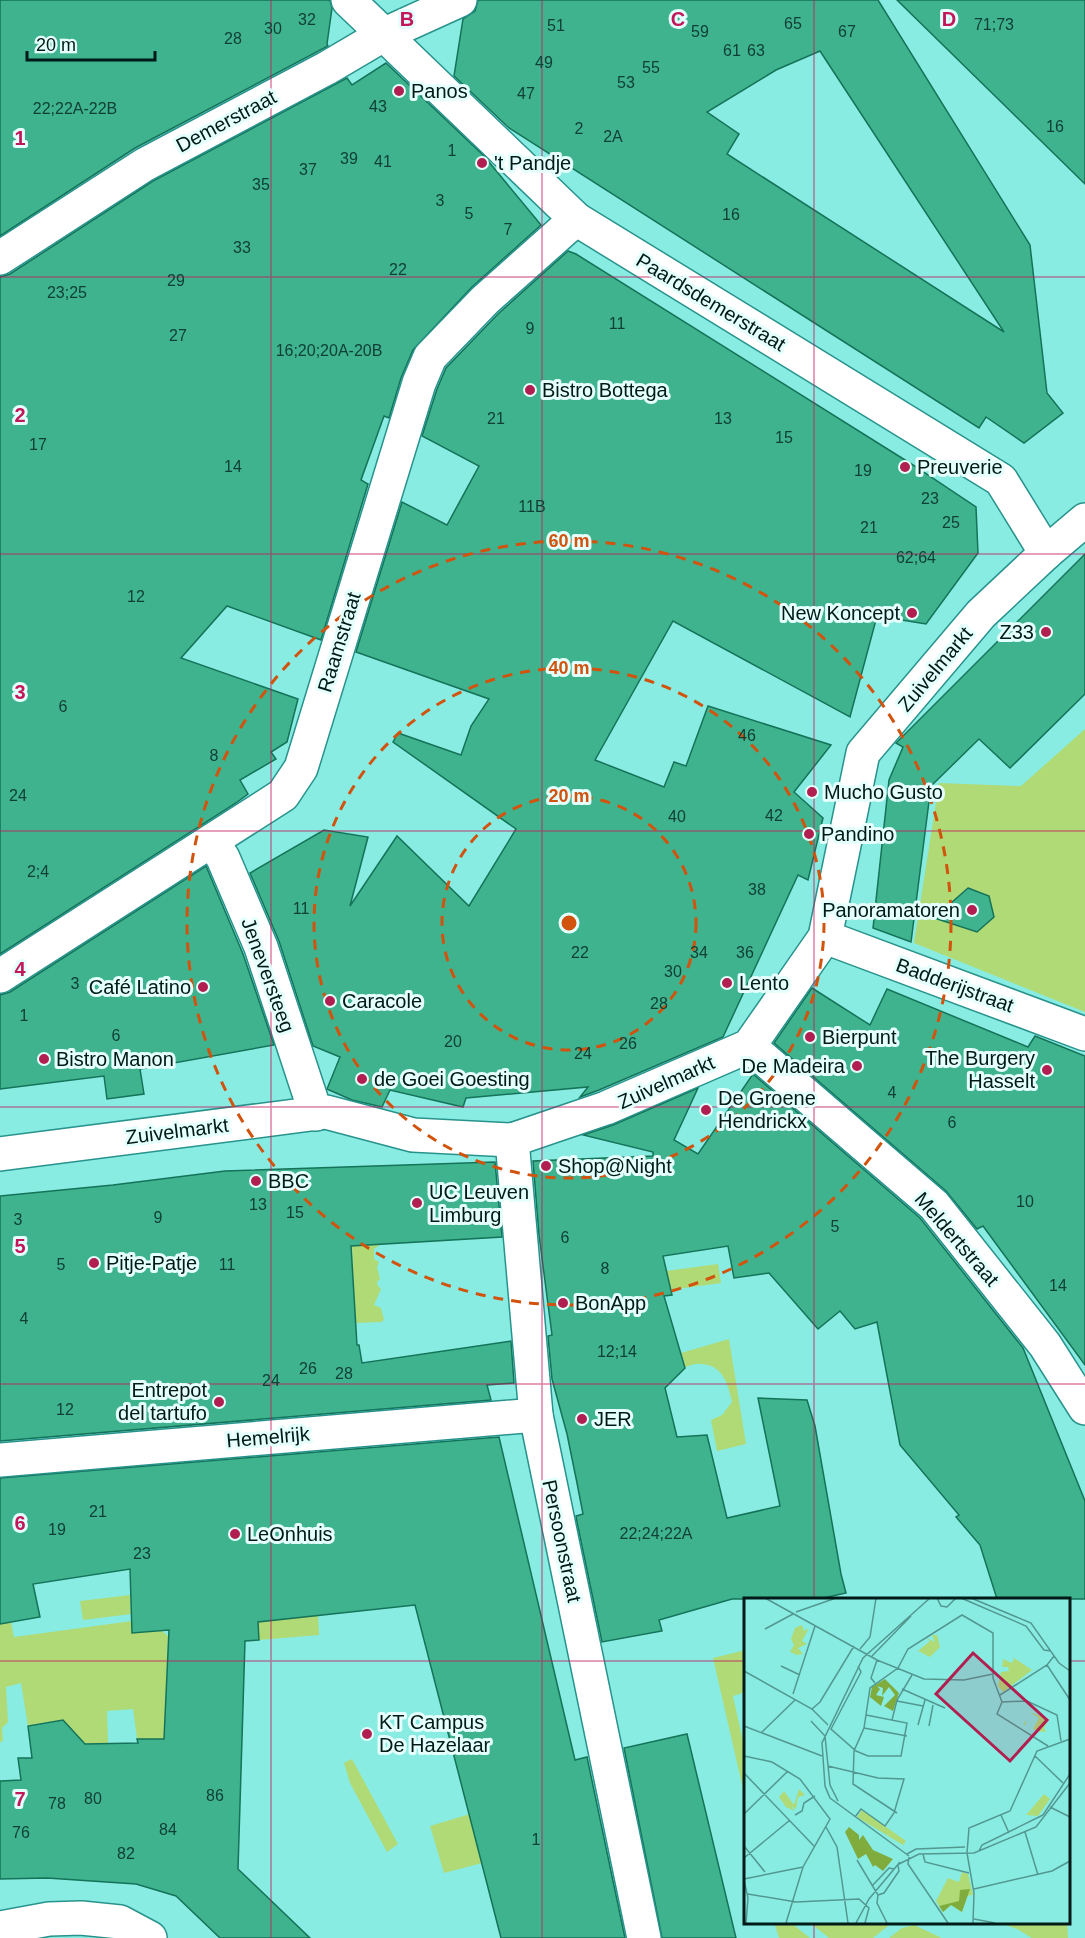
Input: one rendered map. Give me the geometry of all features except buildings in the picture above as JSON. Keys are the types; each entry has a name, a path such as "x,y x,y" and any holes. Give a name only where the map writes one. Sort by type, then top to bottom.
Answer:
{"street":[{"name":"Paardsdemerstraat","path":"348,0 576,219 1001,480 1046,553"},
{"name":"Demerstraat","path":"0,258 144,165 327,68 383,35 460,0"},
{"name":"Raamstraat","path":"0,976 283,795 301,768 419,383 430,357 485,300 576,219"},
{"name":"Zuivelmarkt","path":"0,1154 326,1112 413,1136 512,1140 606,1108 749,1046 825,937 863,753 981,614 1085,520"},
{"name":"Jeneversteeg","path":"212,841 223,858 261,947 316,1114"},
{"name":"Badderijstraat","path":"825,937 1085,1034"},
{"name":"Meldertstraat","path":"749,1046 934,1205 1045,1345 1085,1408"},
{"name":"Persoonstraat","path":"512,1140 536,1416 644,1938"},
{"name":"Hemelrijk","path":"0,1460 536,1416"},
{"path":"0,1928 49,1919 81,1918 120,1922 150,1938"}],"green space":[{"path":"1085,729 1085,1012 914,943 939,783 1021,786"},
{"path":"380,1245 374,1249 374,1259 379,1262 377,1267 380,1279 377,1282 381,1289 374,1305 381,1308 384,1320 355,1323 352,1246"},
{"path":"718,1264 721,1283 670,1290 666,1271"},
{"path":"729,1339 746,1444 717,1451 711,1420 722,1415 732,1402 729,1389 715,1368 699,1364 682,1368 684,1361 681,1353"},
{"path":"130,1595 131,1614 83,1620 80,1601"},
{"path":"318,1615 319,1635 259,1640 258,1622"},
{"path":"132,1621 132,1633 162,1631 168,1636 164,1739 137,1739 133,1709 107,1711 108,1744 73,1744 48,1722 28,1726 21,1683 6,1687 8,1722 2,1728 3,1740 0,1743 0,1624 11,1622 14,1637"},
{"path":"744,1650 744,1693 733,1696 744,1746 744,1793 713,1658"},
{"path":"352,1759 398,1844 387,1852 350,1783 344,1763"},
{"path":"470,1814 482,1863 444,1873 430,1826"},
{"path":"774,1923 791,1923 810,1938 779,1938"},
{"path":"810,1923 892,1923 873,1938 829,1938"},
{"path":"1000,1923 1067,1923 1068,1938 1032,1938 1017,1929"},
{"path":"914,1925 942,1938 889,1938 902,1928"}],"place":[{"name":"Panos","path":"399,91"},
{"name":"'t Pandje","path":"482,163"},
{"name":"Bistro Bottega","path":"530,390"},
{"name":"Preuverie","path":"905,467"},
{"name":"New Koncept","path":"912,613"},
{"name":"Z33","path":"1046,632"},
{"name":"Mucho Gusto","path":"812,792"},
{"name":"Pandino","path":"809,834"},
{"name":"Panoramatoren","path":"972,910"},
{"name":"Lento","path":"727,983"},
{"name":"Café Latino","path":"203,987"},
{"name":"Caracole","path":"330,1001"},
{"name":"Bierpunt","path":"810,1037"},
{"name":"Bistro Manon","path":"44,1059"},
{"name":"De Madeira","path":"857,1066"},
{"name":"The Burgery Hasselt","path":"1047,1070"},
{"name":"de Goei Goesting","path":"362,1079"},
{"name":"De Groene Hendrickx","path":"706,1110"},
{"name":"Shop@Night","path":"546,1166"},
{"name":"BBC","path":"256,1181"},
{"name":"UC Leuven Limburg","path":"417,1203"},
{"name":"Pitje-Patje","path":"94,1263"},
{"name":"BonApp","path":"563,1303"},
{"name":"Entrepot del tartufo","path":"219,1402"},
{"name":"JER","path":"582,1419"},
{"name":"LeOnhuis","path":"235,1534"},
{"name":"KT Campus De Hazelaar","path":"367,1734"}]}
